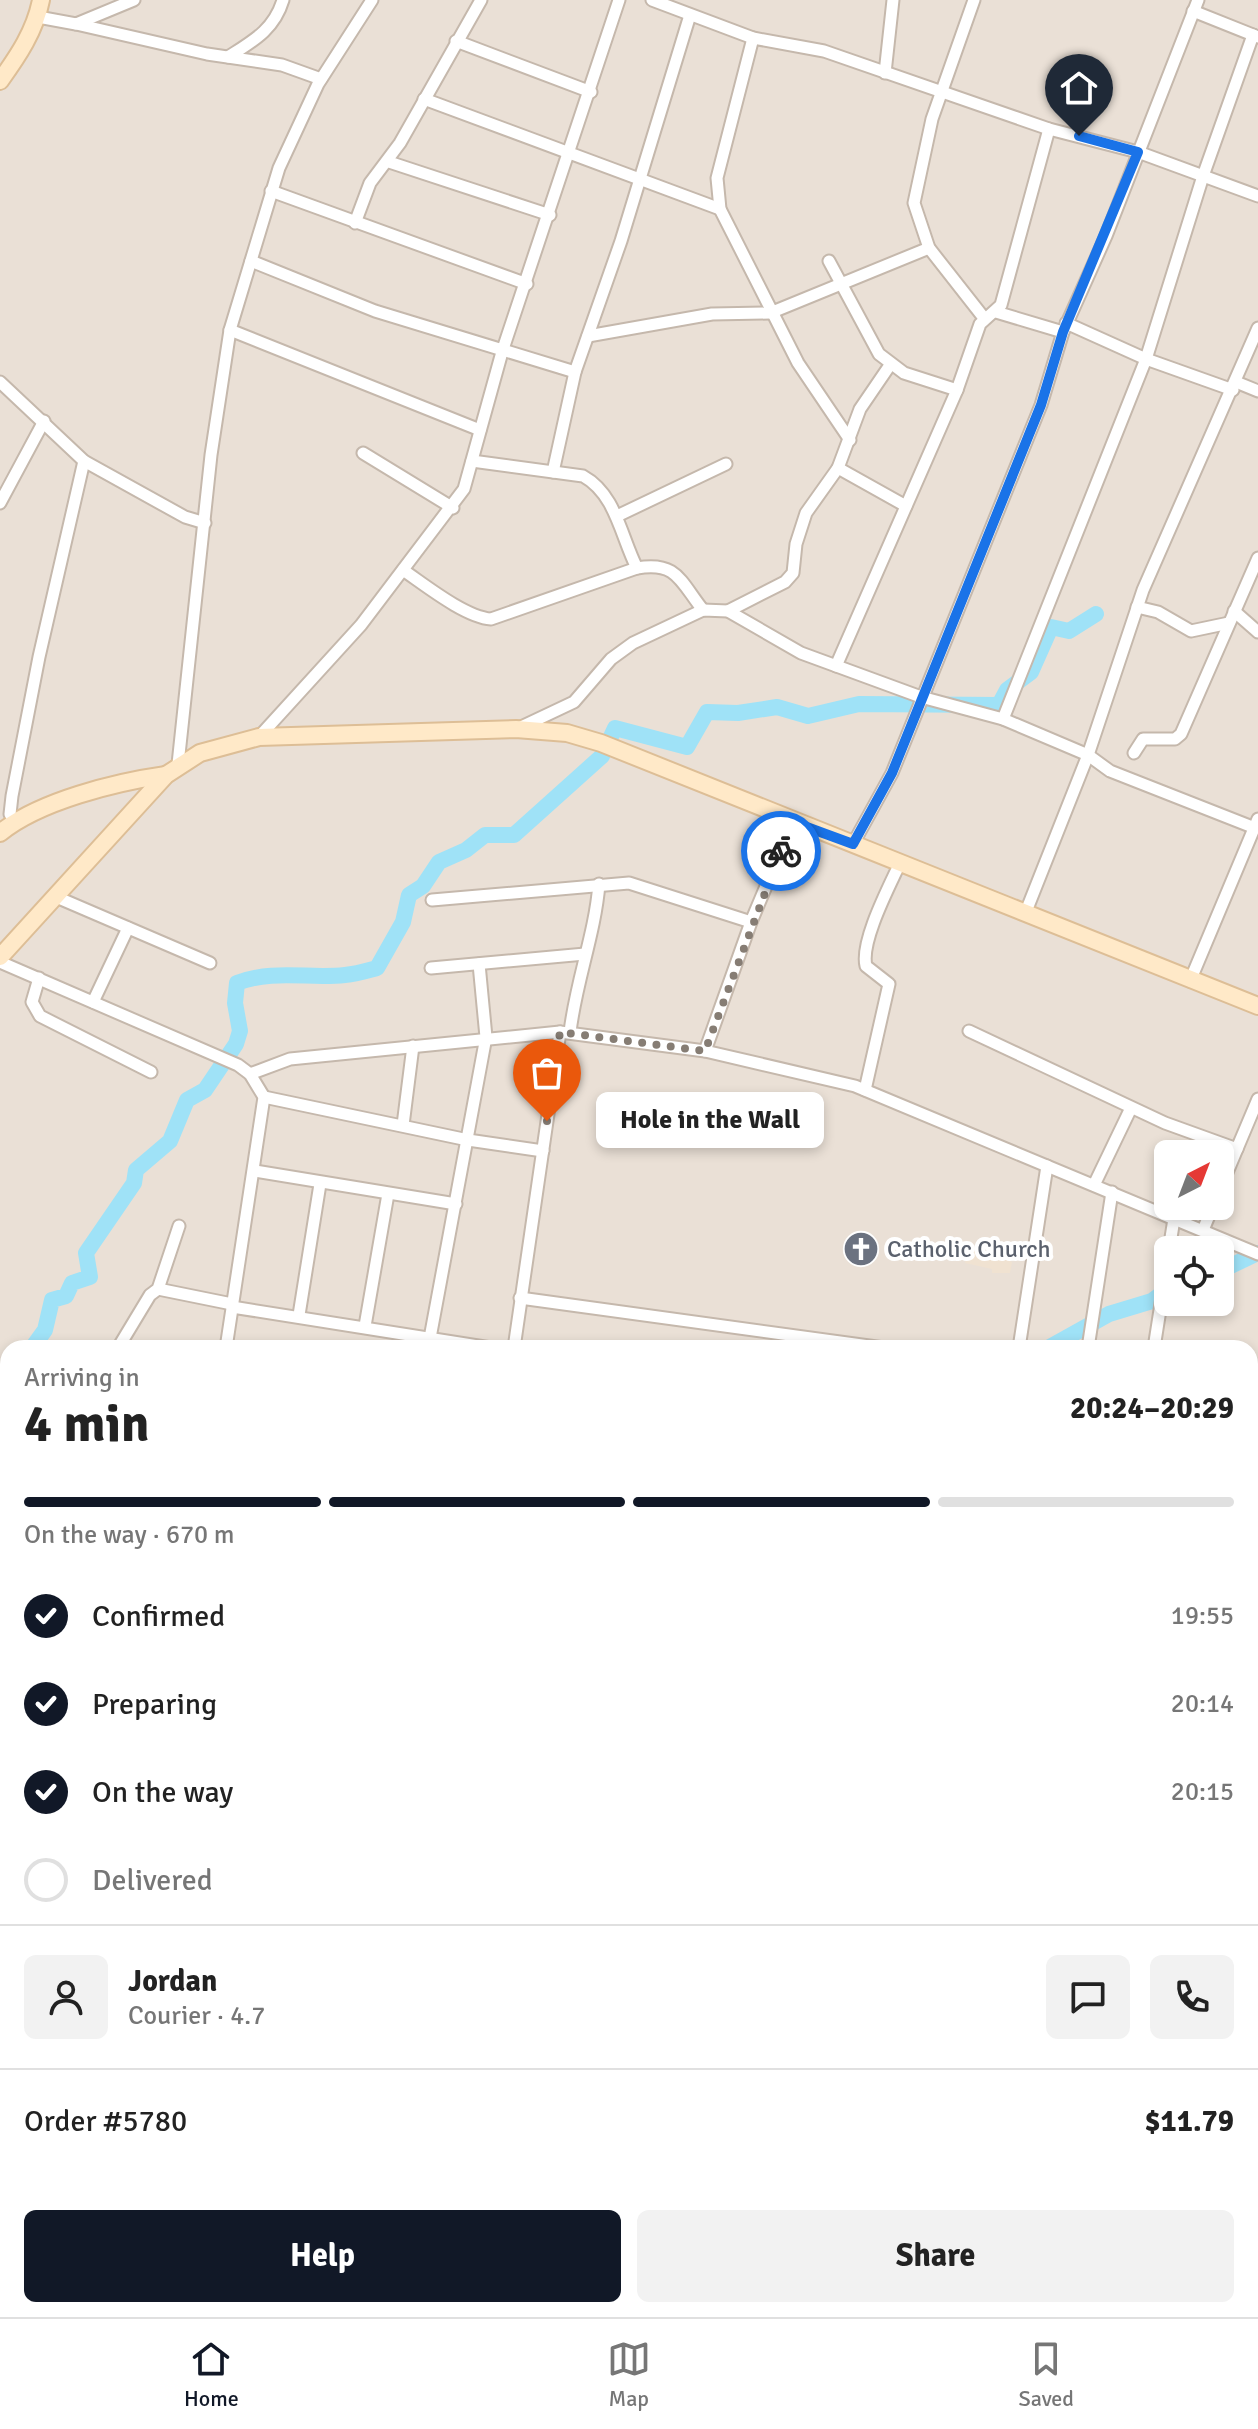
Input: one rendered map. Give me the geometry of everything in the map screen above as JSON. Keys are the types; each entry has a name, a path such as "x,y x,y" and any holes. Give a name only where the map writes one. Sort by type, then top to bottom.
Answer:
{"street":[{"path":"0,81 19,54 38,17 41,0"},
{"path":"76,24 134,0"},
{"path":"228,57 270,28 277,19 283,0"},
{"path":"227,1340 264,1097 250,1074 0,960 54,896 172,769 230,330 271,191 321,79 372,0"},
{"path":"355,223 370,183 389,162 481,0"},
{"path":"259,737 361,625 453,508 464,489 502,352 570,156 619,0"},
{"path":"652,0 753,38 824,51 1049,129 1138,152 1258,196"},
{"path":"885,73 893,0"},
{"path":"974,0 932,119 914,203 929,248 990,315 1064,327 1146,359 1258,391"},
{"path":"853,844 892,773 1041,405 1064,327 1196,6 1256,36 1203,176 1146,359 1003,719"},
{"path":"553,472 575,372 690,15"},
{"path":"38,17 228,57 282,65 321,79"},
{"path":"753,38 717,178 720,209 738,239 770,313 798,363 850,440"},
{"path":"456,41 591,92"},
{"path":"424,99 570,156 720,209"},
{"path":"836,666 990,315 1001,305 1049,129"},
{"path":"389,162 550,215"},
{"path":"271,191 527,284"},
{"path":"588,336 712,314 770,313 929,248"},
{"path":"251,261 375,311 575,372"},
{"path":"829,261 873,346 890,365 957,390"},
{"path":"1025,914 1088,755 1137,607 1258,328"},
{"path":"230,330 480,430"},
{"path":"728,611 785,582 793,573 796,544 806,513 838,468 860,409 890,365"},
{"path":"0,382 84,461 185,517 205,523"},
{"path":"0,503 44,421"},
{"path":"363,453 453,508"},
{"path":"0,833 8,816 39,657 84,461"},
{"path":"472,461 583,476 593,481 617,516 637,568"},
{"path":"617,516 726,464"},
{"path":"838,468 906,506"},
{"path":"1134,753 1143,739 1175,739 1181,734 1258,558"},
{"path":"403,570 453,602 491,619 637,568 659,564 670,569 703,610"},
{"path":"1137,607 1158,612 1191,631 1229,623"},
{"path":"516,729 574,702 611,659 633,643 703,610 728,611 801,653 921,697 1003,719 1088,755 1110,771 1256,823 1190,981"},
{"path":"1234,611 1258,632"},
{"path":"8,816 36,812 94,789 172,769 200,753 259,737 516,729 567,733 601,743 1258,1006"},
{"path":"12,796 36,812"},
{"path":"705,1051 751,922 793,822"},
{"path":"865,1090 889,984 866,966 865,957 876,918 900,863"},
{"path":"432,900 629,883 751,922"},
{"path":"515,1340 543,1151 565,1032 596,914 599,884"},
{"path":"54,896 210,963"},
{"path":"93,1002 128,928"},
{"path":"431,968 585,954"},
{"path":"430,1338 486,1037 479,964"},
{"path":"39,978 32,1002 40,1016 151,1072"},
{"path":"969,1031 1131,1108 1237,1149"},
{"path":"250,1074 290,1059 486,1037 565,1032 705,1051 821,1076 865,1090 1154,1210"},
{"path":"403,1125 413,1046"},
{"path":"264,1097 468,1140 543,1151"},
{"path":"1234,1156 1258,1099"},
{"path":"1094,1185 1131,1108"},
{"path":"1020,1340 1047,1166"},
{"path":"255,1171 456,1204"},
{"path":"299,1315 320,1184"},
{"path":"1089,1340 1112,1192"},
{"path":"365,1326 388,1194"},
{"path":"1177,1220 1258,1254"},
{"path":"1203,1230 1207,1220"},
{"path":"123,1340 150,1295 158,1289 179,1226"},
{"path":"158,1289 232,1305 442,1340"},
{"path":"520,1298 826,1340"},
{"path":"1155,1340 1159,1316"}],"shaded area":[{"path":"0,0 1258,0 1258,1340 0,1340"},
{"name":"Catholic Church","path":"968,1249 995,1255 997,1250 1007,1253 1005,1259 1012,1262 1010,1273 992,1273 992,1269 965,1263"}],"waterway":[{"path":"38,1340 45,1330 52,1300 66,1296 72,1283 90,1277 86,1253 134,1183 136,1170 170,1141 187,1100 205,1090 236,1044 240,1031 235,1003 237,983 264,976 332,976 377,968 403,922 409,895 423,886 439,862 466,850 485,835 514,835 602,756 615,728 687,747 707,712 738,713 777,707 808,716 859,704 999,705 1007,690 1031,672 1051,627 1069,631 1096,614"},
{"path":"1234,1264 1258,1253"},
{"path":"1062,1340 1109,1314 1154,1300"}],"way so far":[{"path":"547,1121 560,1032 705,1051 751,922 781,851"}],"place":[{"name":"Hole in the Wall","path":"547,1121"},
{"name":"Catholic Church","path":"861,1249"}],"route":[{"path":"781,851 793,822 853,844 892,773 1041,405 1063,332 1106,236 1138,152 1079,136"}]}
